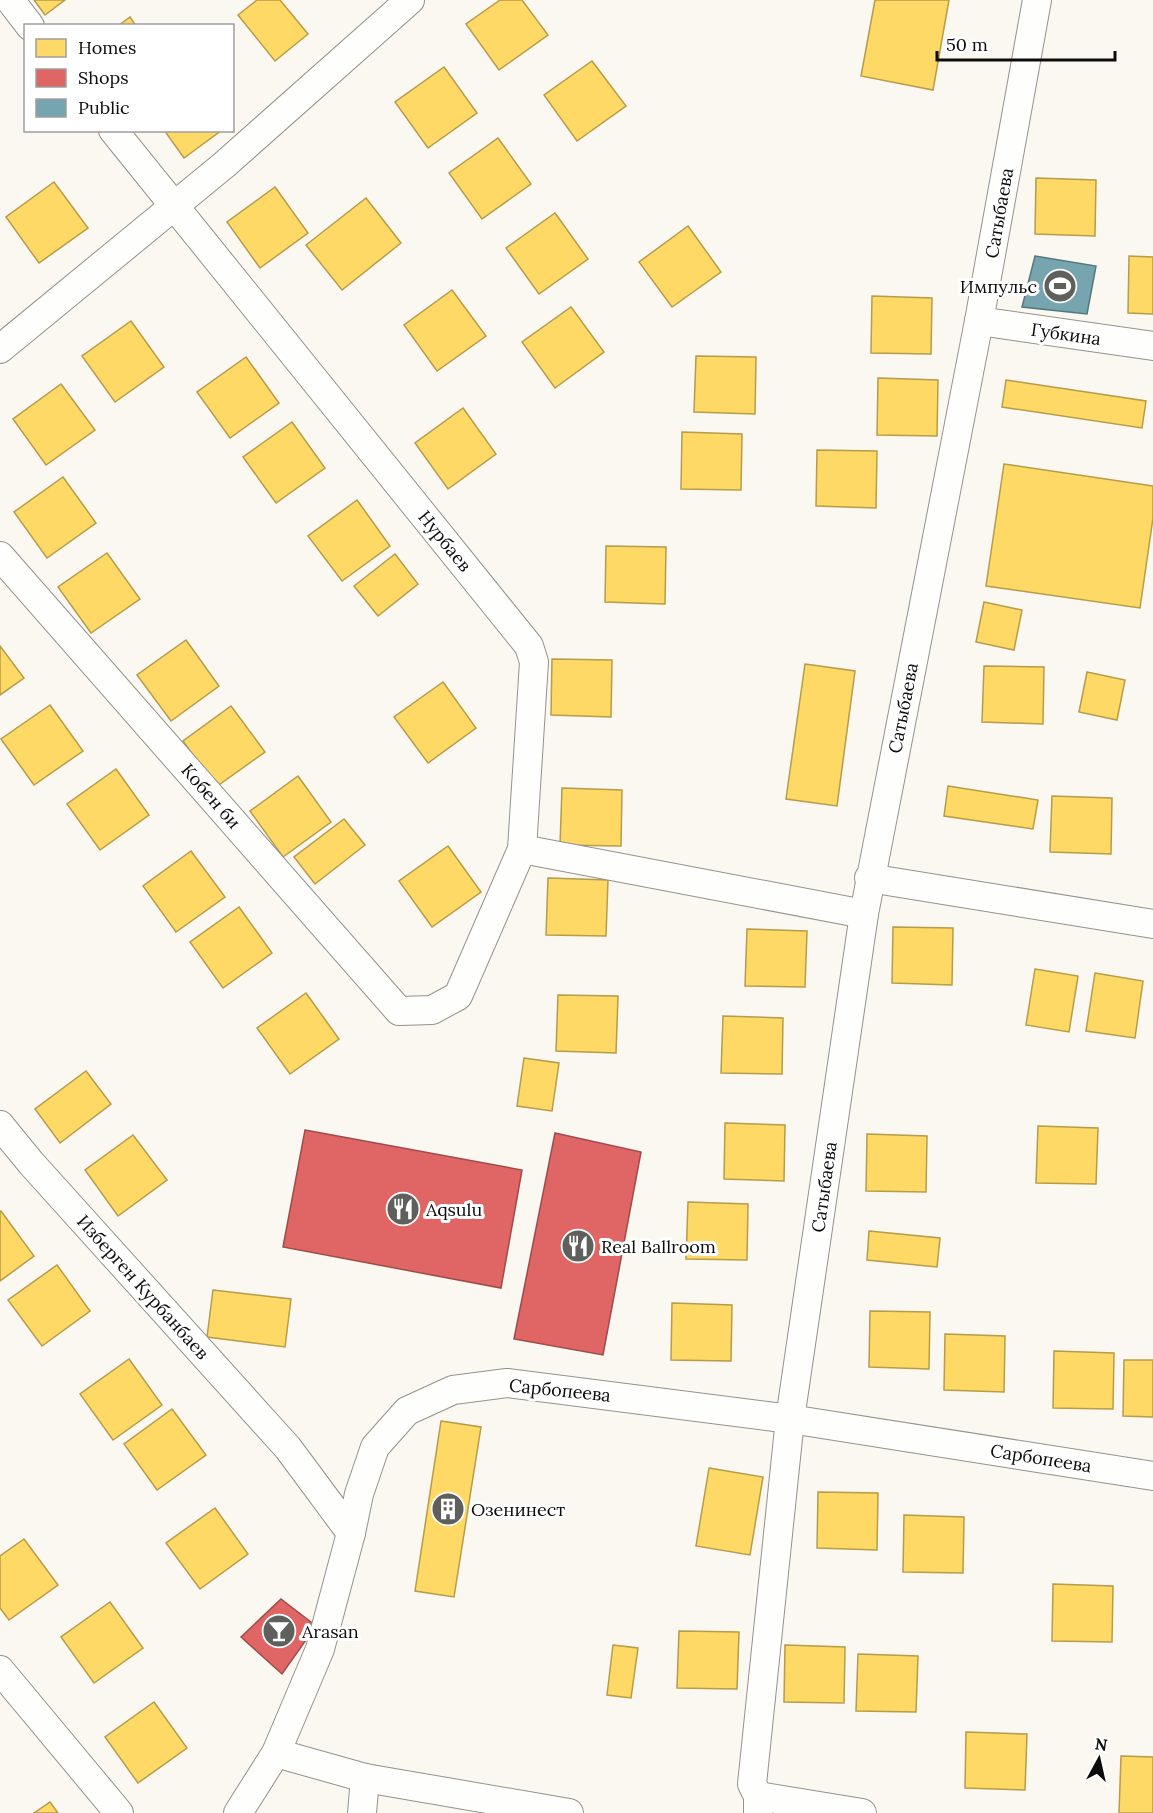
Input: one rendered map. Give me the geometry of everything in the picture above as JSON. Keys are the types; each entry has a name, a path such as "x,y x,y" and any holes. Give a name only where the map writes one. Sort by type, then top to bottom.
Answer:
{"street":[{"path":"9,0 28,24"},
{"path":"0,349 224,165 410,0"},
{"name":"Сатыбаева","path":"758,1804 752,1784 790,1419 869,878 979,321 1037,0"},
{"name":"Нурбаев","path":"115,132 529,646 534,662 522,849 458,996 432,1010"},
{"name":"Губкина","path":"979,321 1153,346"},
{"name":"Кобен би","path":"0,556 399,1011 432,1010"},
{"path":"522,849 864,914"},
{"path":"869,878 1153,924"},
{"name":"Изберген Курбанбаев","path":"0,1125 31,1163 288,1448 351,1533"},
{"name":"Сарбопеева","path":"237,1813 276,1753 320,1649 351,1533 358,1494 375,1447 407,1411 453,1390 507,1383 790,1419 1153,1476"},
{"path":"0,1670 119,1813"},
{"path":"276,1753 364,1778 554,1812"},
{"path":"362,1813 364,1778"},
{"path":"758,1804 862,1813"}],"building: Homes":[{"path":"34,0 65,0 45,15"},
{"path":"257,0 280,0 308,34 275,61 238,15"},
{"path":"500,0 522,0 548,35 499,70 466,24"},
{"path":"875,0 949,0 933,90 861,76"},
{"path":"130,17 135,24 121,24"},
{"path":"592,61 626,106 577,141 544,95"},
{"path":"444,67 477,113 428,148 395,102"},
{"path":"165,132 219,132 184,158"},
{"path":"498,138 531,184 482,219 449,173"},
{"path":"1036,178 1096,180 1095,236 1035,234"},
{"path":"54,182 88,228 39,263 6,217"},
{"path":"275,187 308,233 260,268 227,222"},
{"path":"366,198 401,243 342,290 306,245"},
{"path":"555,213 588,259 539,294 506,248"},
{"path":"688,226 721,272 672,307 639,262"},
{"path":"1129,256 1153,257 1153,314 1128,313"},
{"path":"452,290 486,336 437,371 404,325"},
{"path":"872,296 932,298 931,354 871,353"},
{"path":"571,307 604,352 555,388 522,342"},
{"path":"131,321 164,367 115,402 82,356"},
{"path":"696,356 756,357 755,414 694,412"},
{"path":"246,357 279,403 230,438 197,392"},
{"path":"878,378 938,380 937,436 877,435"},
{"path":"1006,380 1146,401 1142,428 1002,407"},
{"path":"61,384 95,430 46,465 13,419"},
{"path":"463,408 496,454 448,489 415,443"},
{"path":"292,422 325,468 276,503 243,457"},
{"path":"682,432 742,434 741,490 681,489"},
{"path":"817,450 877,451 876,508 816,506"},
{"path":"1004,464 1153,486 1153,518 1140,608 986,586"},
{"path":"63,477 96,523 47,558 14,512"},
{"path":"357,500 390,546 342,581 308,536"},
{"path":"606,546 666,547 665,604 605,602"},
{"path":"107,553 140,599 91,633 58,587"},
{"path":"395,554 418,584 378,616 354,586"},
{"path":"984,602 1022,610 1014,650 976,642"},
{"path":"186,640 219,686 171,721 137,675"},
{"path":"0,646 24,678 0,695"},
{"path":"552,659 612,660 611,717 551,715"},
{"path":"805,664 855,671 837,806 786,799"},
{"path":"984,666 1044,667 1043,724 982,722"},
{"path":"1087,672 1125,680 1117,720 1079,712"},
{"path":"443,682 476,728 428,763 394,717"},
{"path":"50,705 83,751 34,785 1,739"},
{"path":"231,706 265,752 216,787 183,741"},
{"path":"116,769 149,815 100,850 67,804"},
{"path":"298,776 331,822 283,857 250,811"},
{"path":"948,786 1038,800 1033,829 944,816"},
{"path":"562,788 622,790 621,846 560,845"},
{"path":"1052,796 1112,798 1111,854 1050,852"},
{"path":"344,819 365,845 315,884 294,857"},
{"path":"448,846 481,892 432,927 399,881"},
{"path":"191,851 225,897 176,932 143,886"},
{"path":"548,878 608,880 606,936 546,935"},
{"path":"239,907 272,953 223,988 190,942"},
{"path":"893,927 953,928 952,985 892,983"},
{"path":"747,929 807,931 805,987 745,986"},
{"path":"1035,969 1078,976 1069,1032 1026,1025"},
{"path":"1095,973 1143,981 1135,1038 1086,1031"},
{"path":"306,993 339,1039 290,1074 257,1028"},
{"path":"558,995 618,996 616,1053 556,1051"},
{"path":"723,1016 783,1018 782,1074 721,1073"},
{"path":"524,1058 559,1063 552,1111 517,1106"},
{"path":"86,1071 111,1104 60,1143 35,1109"},
{"path":"725,1123 785,1125 784,1181 724,1179"},
{"path":"1038,1126 1098,1128 1096,1184 1036,1183"},
{"path":"867,1134 927,1136 926,1192 866,1191"},
{"path":"133,1135 167,1180 118,1216 85,1170"},
{"path":"688,1202 748,1204 747,1260 686,1259"},
{"path":"0,1211 34,1256 0,1281"},
{"path":"869,1231 940,1238 937,1267 867,1260"},
{"path":"57,1265 90,1311 42,1346 8,1300"},
{"path":"213,1290 291,1299 285,1347 207,1337"},
{"path":"672,1303 732,1305 731,1361 671,1360"},
{"path":"870,1311 930,1312 929,1369 869,1367"},
{"path":"945,1334 1005,1336 1004,1392 944,1390"},
{"path":"1054,1351 1114,1353 1113,1409 1053,1408"},
{"path":"129,1359 162,1405 113,1440 80,1394"},
{"path":"1124,1360 1153,1360 1153,1417 1123,1416"},
{"path":"172,1409 206,1455 157,1490 124,1444"},
{"name":"Озенинест","path":"441,1421 481,1427 454,1597 415,1591"},
{"path":"709,1468 763,1477 750,1555 696,1546"},
{"path":"818,1492 878,1493 877,1550 817,1548"},
{"path":"215,1508 248,1554 200,1589 166,1543"},
{"path":"904,1515 964,1517 963,1573 903,1572"},
{"path":"24,1539 58,1585 9,1620 0,1608 0,1556"},
{"path":"1053,1584 1113,1586 1112,1642 1052,1641"},
{"path":"110,1602 143,1648 94,1683 61,1637"},
{"path":"679,1631 739,1632 737,1689 677,1688"},
{"path":"613,1645 638,1648 631,1698 607,1695"},
{"path":"785,1645 845,1647 844,1703 784,1702"},
{"path":"858,1654 918,1656 916,1712 856,1711"},
{"path":"154,1702 187,1748 138,1783 105,1737"},
{"path":"966,1732 1027,1734 1025,1790 965,1788"},
{"path":"1121,1756 1153,1757 1153,1813 1119,1813"},
{"path":"50,1802 58,1813 34,1813"}],"building: Shops":[{"name":"Aqsulu","path":"305,1130 522,1170 501,1288 283,1247"},
{"name":"Real Ballroom","path":"555,1133 641,1152 603,1355 514,1339"},
{"name":"Arasan","path":"281,1599 316,1626 282,1674 241,1637"}],"building: Public":[{"name":"Импульс","path":"1035,256 1096,266 1087,314 1022,307"}],"place":[{"name":"Импульс","path":"1060,286"},
{"name":"Aqsulu","path":"403,1209"},
{"name":"Real Ballroom","path":"578,1246"},
{"name":"Озенинест","path":"448,1509"},
{"name":"Arasan","path":"279,1631"}]}
